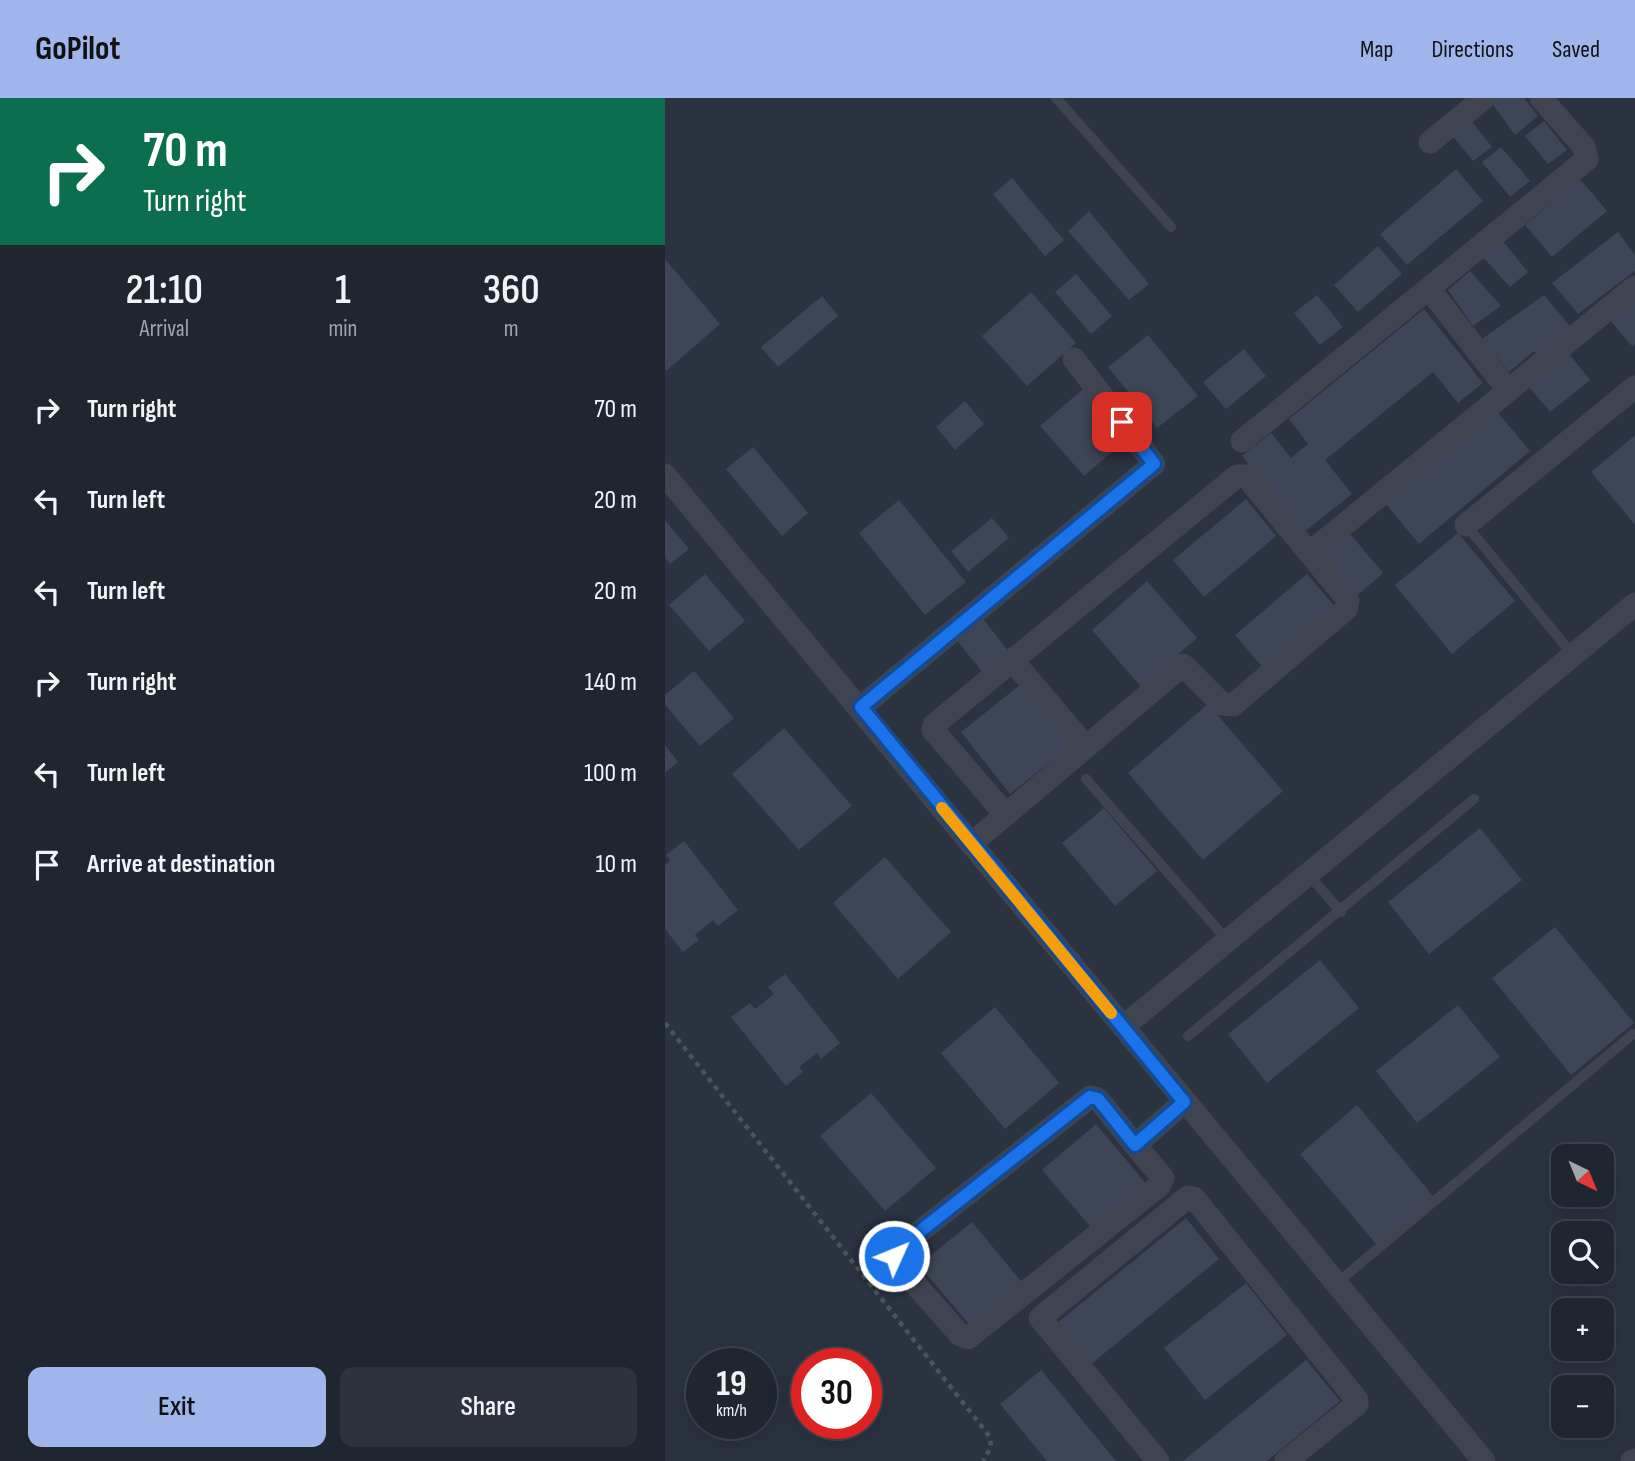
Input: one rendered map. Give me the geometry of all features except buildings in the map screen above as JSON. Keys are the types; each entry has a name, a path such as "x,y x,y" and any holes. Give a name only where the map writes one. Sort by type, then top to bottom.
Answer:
{"street":[{"path":"1430,142 1484,98"},
{"path":"1242,441 1587,159 1584,147 1542,98"},
{"path":"1318,546 1635,287"},
{"path":"1430,290 1507,389"},
{"path":"861,707 1154,464 1074,359"},
{"path":"1466,525 1635,387"},
{"path":"665,475 861,707 1184,1102 1484,1461"},
{"path":"971,844 1006,815 1183,665 1223,704 1233,705 1346,609 1348,600 1246,476 1237,476 933,728 1006,815"},
{"path":"1123,1027 1635,604"},
{"path":"1013,661 1086,747"},
{"path":"1090,1097 1098,1099 1135,1145 1163,1178 1160,1185 968,1338 960,1335 895,1261 894,1252 1090,1097"},
{"path":"1135,1145 1184,1102"},
{"path":"1158,1461 1040,1318 1188,1197 1194,1198 1357,1400 1357,1404 1286,1461"}],"lane":[{"path":"1056,98 1171,227"},
{"path":"1466,525 1573,655"},
{"path":"1086,779 1227,940"},
{"path":"1188,1036 1341,912 1474,799"},
{"path":"1308,874 1341,912"},
{"path":"1337,1283 1633,1034"}],"path":[{"path":"665,1023 991,1437 991,1447 983,1461"}],"slow traffic":[{"path":"942,808 1111,1013"}],"route":[{"path":"894,1256 894,1252 1090,1097 1098,1099 1135,1145 1184,1102 861,707 1154,464 1122,422"}]}
